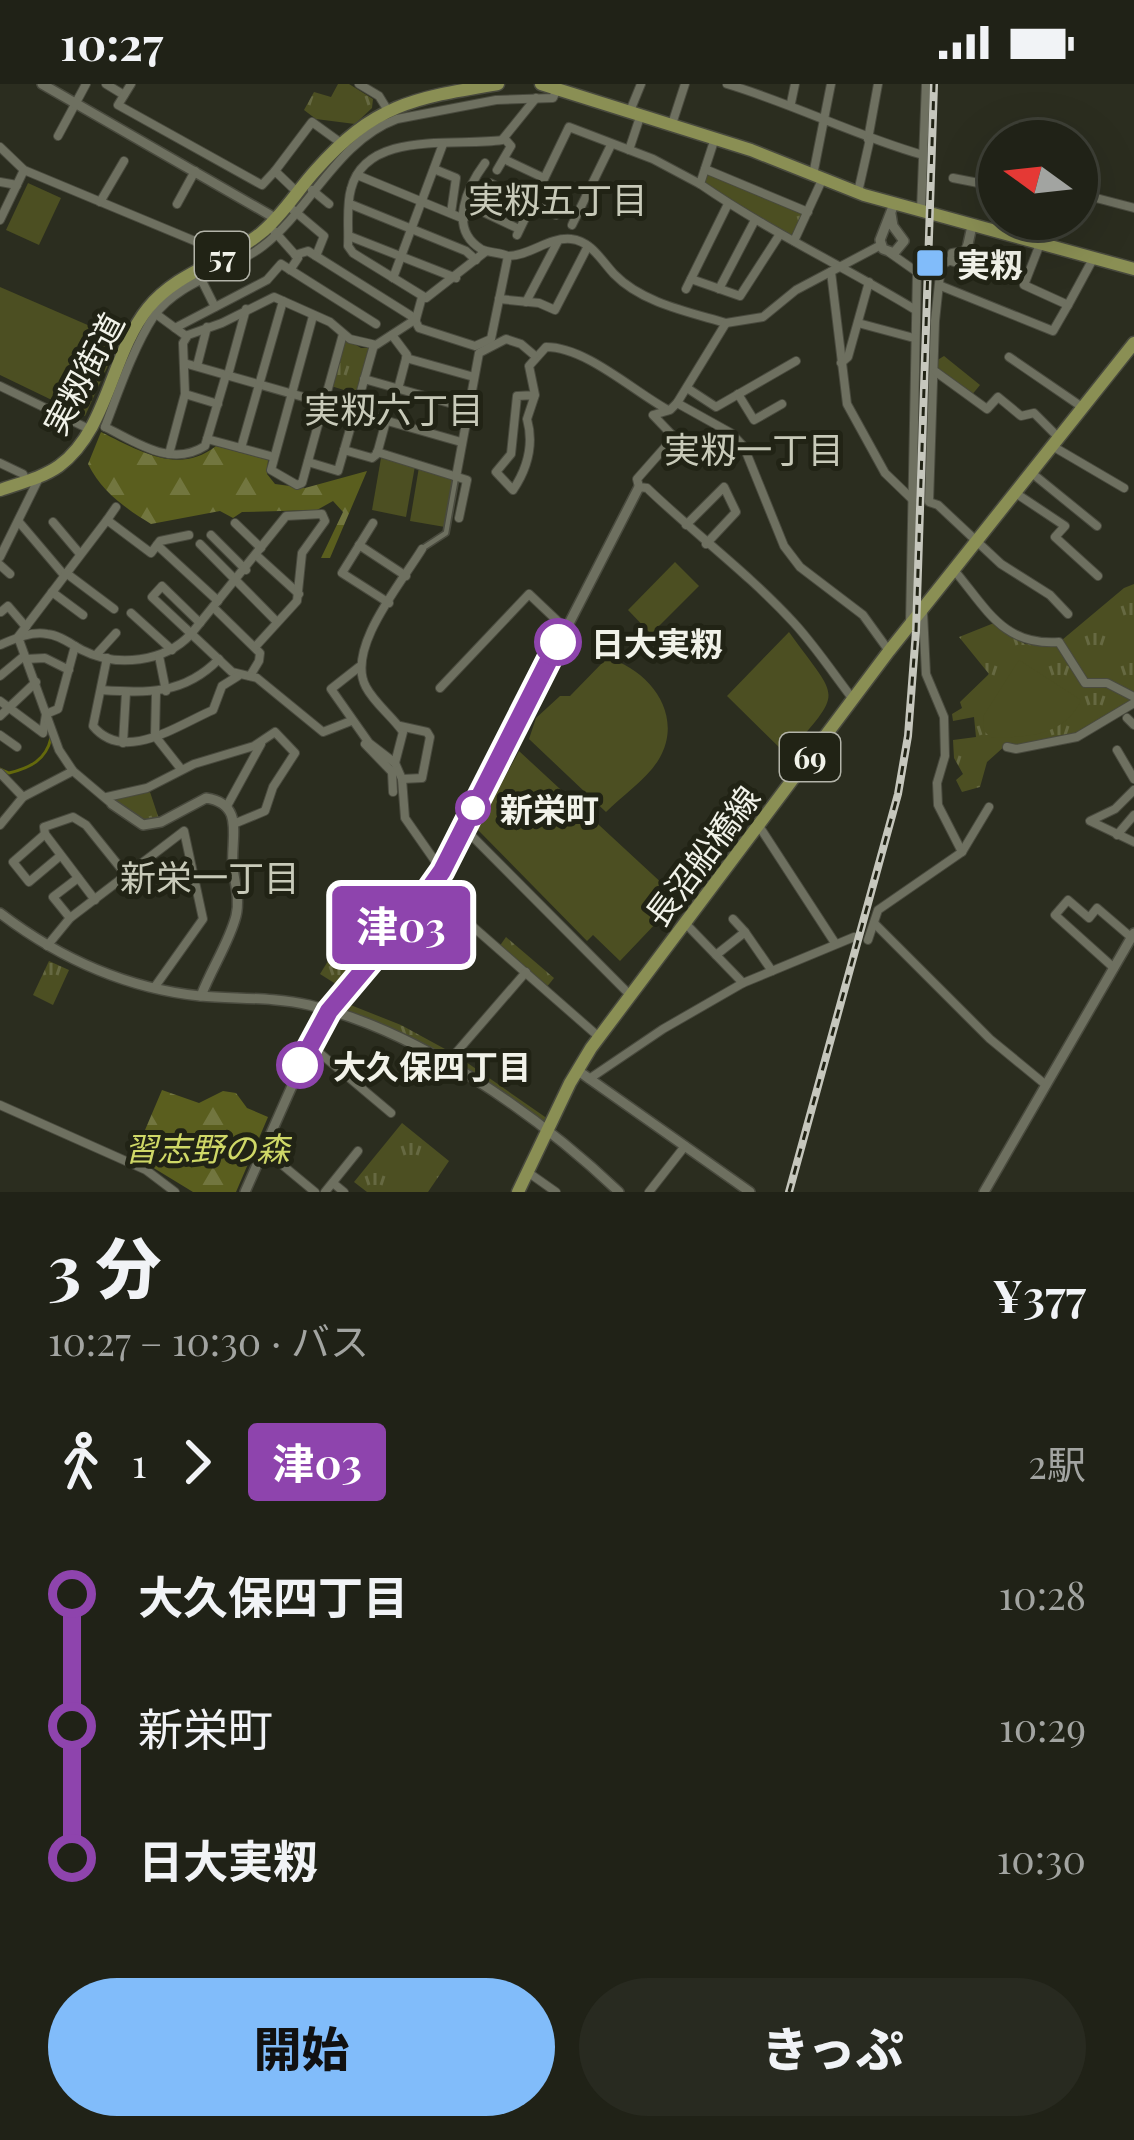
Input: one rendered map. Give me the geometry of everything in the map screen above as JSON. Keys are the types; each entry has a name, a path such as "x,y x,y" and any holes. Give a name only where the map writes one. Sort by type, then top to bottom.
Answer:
{"main road":[{"name":"実籾街道","path":"0,490 33,478 72,454 95,426 149,306 169,287 273,226 342,144 387,109 498,84"},
{"path":"538,91 558,86 673,124 892,209 921,212 1134,269"},
{"name":"長沼船橋線","path":"518,1192 577,1070 599,1037 889,651 1134,343"}],"street":[{"path":"42,84 195,171 273,226 298,258 290,270"},
{"path":"58,136 86,84"},
{"path":"106,84 124,95"},
{"path":"131,84 118,105 262,184 311,122 342,144"},
{"path":"358,84 379,96 387,109"},
{"path":"629,150 641,84"},
{"path":"673,124 685,84"},
{"path":"727,84 759,89 869,139 923,154"},
{"path":"791,103 795,84"},
{"path":"794,241 818,178 831,84"},
{"path":"857,193 878,84"},
{"path":"921,212 926,84"},
{"path":"484,252 426,298 353,254 351,189 357,175 388,149 412,143 504,138 538,91"},
{"path":"304,189 391,121 538,91"},
{"path":"485,213 518,232 568,127 700,184 915,310"},
{"path":"497,170 511,146 504,138"},
{"path":"700,184 715,138"},
{"path":"393,278 443,144"},
{"path":"572,225 611,145"},
{"path":"0,147 24,170 226,254"},
{"path":"100,202 124,161"},
{"path":"508,161 544,178"},
{"path":"484,163 464,200 467,235 484,252 523,255 559,239 581,241 637,290 674,308 726,323 763,316 796,290 831,272 885,249 898,251 904,241 893,226 892,209"},
{"path":"434,169 456,178 451,213"},
{"path":"705,169 808,212"},
{"path":"0,220 24,170"},
{"path":"177,204 195,171"},
{"path":"275,171 329,204"},
{"path":"357,175 464,219"},
{"path":"953,178 978,183"},
{"path":"0,182 17,185"},
{"path":"490,183 556,215"},
{"path":"1098,199 1134,208"},
{"path":"350,204 466,250 476,260"},
{"path":"728,204 688,284 744,294 780,234"},
{"path":"291,208 324,237 316,256"},
{"path":"885,249 886,219 892,209"},
{"path":"718,289 755,220"},
{"path":"95,426 156,314 182,291 250,256 273,226"},
{"path":"973,226 967,263 951,260 941,265 928,502 952,516 1000,564 1050,595 1068,614"},
{"path":"349,236 456,278"},
{"path":"525,303 559,239"},
{"path":"1040,244 1024,285 1068,305"},
{"path":"500,299 539,303 555,310 588,246"},
{"path":"885,249 917,272 910,625"},
{"path":"296,255 308,250 416,320"},
{"path":"442,871 405,818 402,779 395,763 369,743 331,689 359,667 373,627 422,549 446,532 480,346 493,337 508,256"},
{"path":"941,286 1053,332 1094,258"},
{"path":"175,328 267,280 280,264 376,324"},
{"path":"831,272 847,404 885,473 914,500"},
{"path":"202,281 215,307"},
{"path":"841,363 848,357 869,282"},
{"path":"422,296 416,320 419,328 480,346 506,339 534,356"},
{"path":"169,454 184,394 182,343 187,336 274,297 364,346 416,320"},
{"path":"242,448 283,301"},
{"path":"0,386 159,454 198,451 207,439 246,309"},
{"path":"156,314 187,336"},
{"path":"314,315 274,458 273,475 297,485 302,483 344,333"},
{"path":"245,1192 309,1044 329,1011 442,871 639,487 637,479 674,437 653,415 673,407 726,323"},
{"path":"858,323 915,338"},
{"path":"197,367 207,327"},
{"path":"392,335 405,349 398,388"},
{"path":"308,462 338,471 374,345"},
{"path":"535,395 517,395 511,454 496,472 513,490 527,468 527,419 535,395 529,366 546,346 559,347 731,433 744,447 784,546 800,567 846,599 889,651"},
{"path":"1009,357 1084,408"},
{"path":"406,358 474,377"},
{"path":"687,388 716,407 796,361"},
{"path":"184,363 461,442"},
{"path":"934,371 986,410 998,398 1022,416 1034,413 1057,443 1124,488"},
{"path":"364,380 467,408"},
{"path":"184,394 218,404"},
{"path":"738,394 754,420 782,404"},
{"path":"344,450 372,458 386,421"},
{"path":"207,439 274,458"},
{"path":"377,452 466,480 459,518"},
{"path":"0,463 33,478 20,522 1,554 10,574"},
{"path":"1033,473 1097,526"},
{"path":"639,487 646,488 730,560 796,625 853,699"},
{"path":"686,525 724,487 736,512 706,544"},
{"path":"1017,494 1065,526 1055,537 1098,577"},
{"path":"18,637 116,507"},
{"path":"0,645 18,637 47,634 107,658 159,656 191,634 286,516 322,514 325,521 302,553 299,594 255,647"},
{"path":"107,520 151,553 160,541 189,535"},
{"path":"20,522 65,574 114,610"},
{"path":"52,522 80,554"},
{"path":"236,523 299,594"},
{"path":"373,523 343,575 389,603"},
{"path":"211,535 246,570"},
{"path":"200,544 277,622"},
{"path":"107,658 93,726 101,736 123,743 155,736 213,710 225,682 244,675 260,658 216,604 157,545"},
{"path":"358,545 406,577"},
{"path":"954,570 1006,629 1029,643 1059,642 1085,683 1107,683 1134,700 1077,737 1007,747"},
{"path":"200,623 162,586 152,597 219,659 323,733 351,721"},
{"path":"52,592 83,615"},
{"path":"440,688 529,594 566,629"},
{"path":"29,597 40,608"},
{"path":"1,612 8,606 26,627"},
{"path":"923,608 926,674 944,717 946,756 938,783 938,806 962,852"},
{"path":"131,613 172,650"},
{"path":"96,655 116,633"},
{"path":"18,637 58,750 73,771 143,825 161,822 206,798 227,806 236,823 232,855 236,915 201,996"},
{"path":"48,713 58,709 75,646"},
{"path":"159,656 161,692 155,736 182,769"},
{"path":"0,676 25,658 45,658 68,670"},
{"path":"100,690 161,692 205,674 219,659"},
{"path":"359,667 366,687 403,732 395,763"},
{"path":"0,716 4,703 36,682"},
{"path":"123,743 126,692"},
{"path":"4,703 44,733 48,713"},
{"path":"398,725 427,732 430,737 422,778 402,779"},
{"path":"109,801 275,732 295,753 265,811 236,823"},
{"path":"0,735 17,748"},
{"path":"357,736 392,772 394,792"},
{"path":"227,806 263,740"},
{"path":"1117,750 1134,779"},
{"path":"0,825 23,797 73,771"},
{"path":"0,773 23,797"},
{"path":"1134,790 1114,809 1090,821 1134,842"},
{"path":"589,1079 743,983 835,943 854,937 868,940 878,910 962,852 989,807"},
{"path":"1117,835 1134,815"},
{"path":"95,900 44,827 73,817 86,825 127,876"},
{"path":"758,825 835,943"},
{"path":"463,827 630,995"},
{"path":"47,946 70,918 184,831 203,919 154,988"},
{"path":"45,834 13,862 29,882 60,856"},
{"path":"70,918 52,897 78,878"},
{"path":"426,896 447,904 599,1037"},
{"path":"984,1192 1132,941 1097,908 1089,918 1068,900 1055,915 1114,968"},
{"path":"0,913 47,946 95,970 201,996 290,1002 412,1042 448,1062 545,1132 619,1192"},
{"path":"734,919 772,971"},
{"path":"684,922 743,983"},
{"path":"875,924 990,1039 1046,1085"},
{"path":"716,955 745,932"},
{"path":"448,1062 526,972"},
{"path":"309,1044 392,1113"},
{"path":"577,1070 750,1192"},
{"path":"0,1105 146,1170 175,1192"},
{"path":"650,1192 686,1146"},
{"path":"263,1149 315,1192"},
{"path":"326,1192 358,1151"},
{"path":"527,1172 556,1192"},
{"path":"333,1183 344,1192"}],"green space":[{"path":"338,84 349,84 373,99 372,108 355,124 316,119 304,110 314,92 331,97"},
{"path":"707,172 803,212 792,236 703,183"},
{"path":"28,183 61,198 39,245 6,230"},
{"path":"0,287 120,339 85,416 0,375"},
{"path":"345,338 371,348 357,394 331,386"},
{"path":"944,356 980,385 971,396 936,370 936,361"},
{"path":"101,432 173,460 202,455 216,446 268,460 267,474 275,484 305,488 367,471 330,558 321,558 343,512 333,501 317,510 242,512 233,518 220,511 151,524 115,498 88,464"},
{"path":"381,458 415,466 406,517 372,510"},
{"path":"419,467 453,477 445,527 410,521"},
{"path":"675,562 699,586 651,634 628,610"},
{"path":"1134,584 1134,699 1075,735 1006,745 987,762 980,787 962,792 956,780 963,774 954,758 953,740 976,737 974,717 953,721 952,714 989,674 959,637 994,623 1025,644 1056,645"},
{"path":"789,632 826,684 828,695 819,718 787,755 727,696"},
{"path":"607,658 649,683 659,696 668,726 654,766 606,812 529,739 536,718 560,696 570,696"},
{"path":"1019,660 1081,700 1055,728 990,737 983,730 984,715"},
{"path":"519,751 679,899 620,961 593,935 587,941 477,829"},
{"path":"150,792 159,819 147,822 116,804 115,798"},
{"path":"360,909 390,930 339,986 320,974"},
{"path":"506,937 554,978 546,988 499,947"},
{"path":"49,961 69,970 53,1005 33,995"},
{"path":"348,1004 401,1025 456,1055 548,1119 543,1127 460,1066 408,1036 337,1008"},
{"name":"習志野の森","path":"162,1090 199,1103 223,1091 236,1093 247,1108 268,1117 236,1192 193,1192 134,1156"},
{"path":"402,1123 449,1161 428,1192 367,1192 354,1182"}],"waterway":[{"path":"0,769 9,773 30,766 45,752 51,738"}],"railway":[{"path":"789,1192 898,794 908,736 916,631 934,84"}],"bus line":[{"name":"津03","path":"300,1065 319,1024 442,871 558,642"}],"place":[{"name":"実籾","path":"930,263"},
{"name":"日大実籾","path":"558,642"},
{"name":"新栄町","path":"473,808"},
{"name":"大久保四丁目","path":"300,1065"}],"district":[{"name":"実籾五丁目","path":"558,198"},
{"name":"実籾六丁目","path":"394,408"},
{"name":"実籾一丁目","path":"754,448"},
{"name":"新栄一丁目","path":"210,876"}]}
